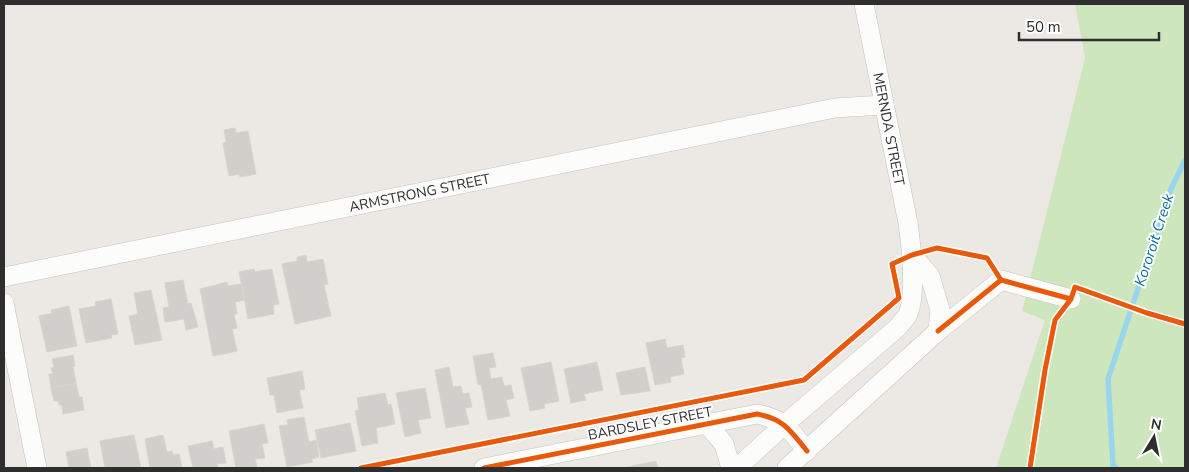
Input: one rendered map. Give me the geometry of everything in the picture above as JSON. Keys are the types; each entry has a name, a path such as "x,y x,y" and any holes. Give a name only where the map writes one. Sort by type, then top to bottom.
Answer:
{"street":[{"name":"MERNDA STREET","path":"737,468 785,424 897,328 908,315 911,295 912,255 908,223 864,4"},
{"name":"ARMSTRONG STREET","path":"4,277 883,98"},
{"path":"912,255 930,276 940,310 938,331"},
{"path":"787,468 938,331 1001,280 1071,299"},
{"path":"4,303 37,468"},
{"path":"869,353 889,376"},
{"name":"BARDSLEY STREET","path":"484,468 757,414 772,416 785,424 807,451"},
{"name":"BARDSLEY STREET","path":"706,424 724,444 730,468"}],"green space":[{"path":"1075,4 1185,4 1185,468 996,468 1045,320 1022,311 1085,58"}],"building":[{"path":"235,128 236,133 248,131 256,174 240,177 239,174 229,176 223,144 226,141 224,130"},
{"path":"306,255 307,262 323,259 328,284 324,285 331,316 295,324 282,264 297,261 297,257"},
{"path":"254,269 255,272 272,269 279,304 273,305 274,314 248,319 239,272"},
{"path":"183,280 188,304 191,303 198,327 186,330 184,319 165,322 163,308 169,307 165,283"},
{"path":"227,282 228,286 241,284 244,300 235,302 237,314 234,314 237,328 232,329 237,351 213,356 200,289"},
{"path":"151,290 162,340 135,345 129,316 138,314 134,293"},
{"path":"111,299 118,334 111,335 112,338 86,343 79,309 96,306 95,302"},
{"path":"69,306 77,346 47,352 39,316 52,313 51,310"},
{"path":"665,339 667,348 683,345 685,357 681,358 684,374 670,377 671,382 655,385 646,343"},
{"path":"493,353 496,367 489,368 491,379 502,377 504,386 511,385 514,398 506,400 510,416 488,420 481,384 478,385 473,356"},
{"path":"73,355 76,383 51,388 49,374 53,374 51,368 54,367 52,359"},
{"path":"551,362 559,401 544,404 545,408 530,411 521,368"},
{"path":"597,362 603,390 584,394 586,400 571,403 564,369"},
{"path":"449,367 453,387 461,386 463,394 469,393 472,407 465,408 469,424 446,428 435,370"},
{"path":"645,367 650,391 621,395 616,373"},
{"path":"302,371 305,389 299,390 303,408 277,413 274,395 270,395 267,378"},
{"path":"76,383 79,397 82,397 84,410 63,414 62,405 59,405 58,401 54,401 51,388"},
{"path":"425,388 431,418 418,420 421,433 405,437 396,393"},
{"path":"385,393 388,405 391,404 395,424 376,428 378,443 362,446 355,411 359,410 357,398"},
{"path":"304,417 309,442 316,440 319,457 312,459 313,462 287,467 279,426 288,425 287,420"},
{"path":"350,423 356,451 321,458 315,430"},
{"path":"264,424 268,443 262,444 265,458 255,459 257,467 236,468 229,431"},
{"path":"134,435 141,468 105,468 100,441"},
{"path":"163,435 167,452 172,451 173,455 179,454 182,468 150,468 145,439"},
{"path":"212,441 214,449 223,447 226,463 217,464 218,468 193,468 188,446"},
{"path":"87,448 91,468 69,468 66,452"},
{"path":"656,461 658,468 627,468 627,467"}],"waterway":[{"name":"Kororoit Creek","path":"1116,468 1113,465 1108,379 1171,189 1185,160"}],"cycle path":[{"path":"361,468 804,380 899,298 892,264 912,255 937,248 987,258 1001,280"},
{"path":"938,331 1001,280 1071,299"},
{"path":"1030,468 1045,370 1055,320 1071,299 1075,287 1147,313 1185,324"},
{"path":"484,468 757,414 780,422 791,431 807,451"}]}
